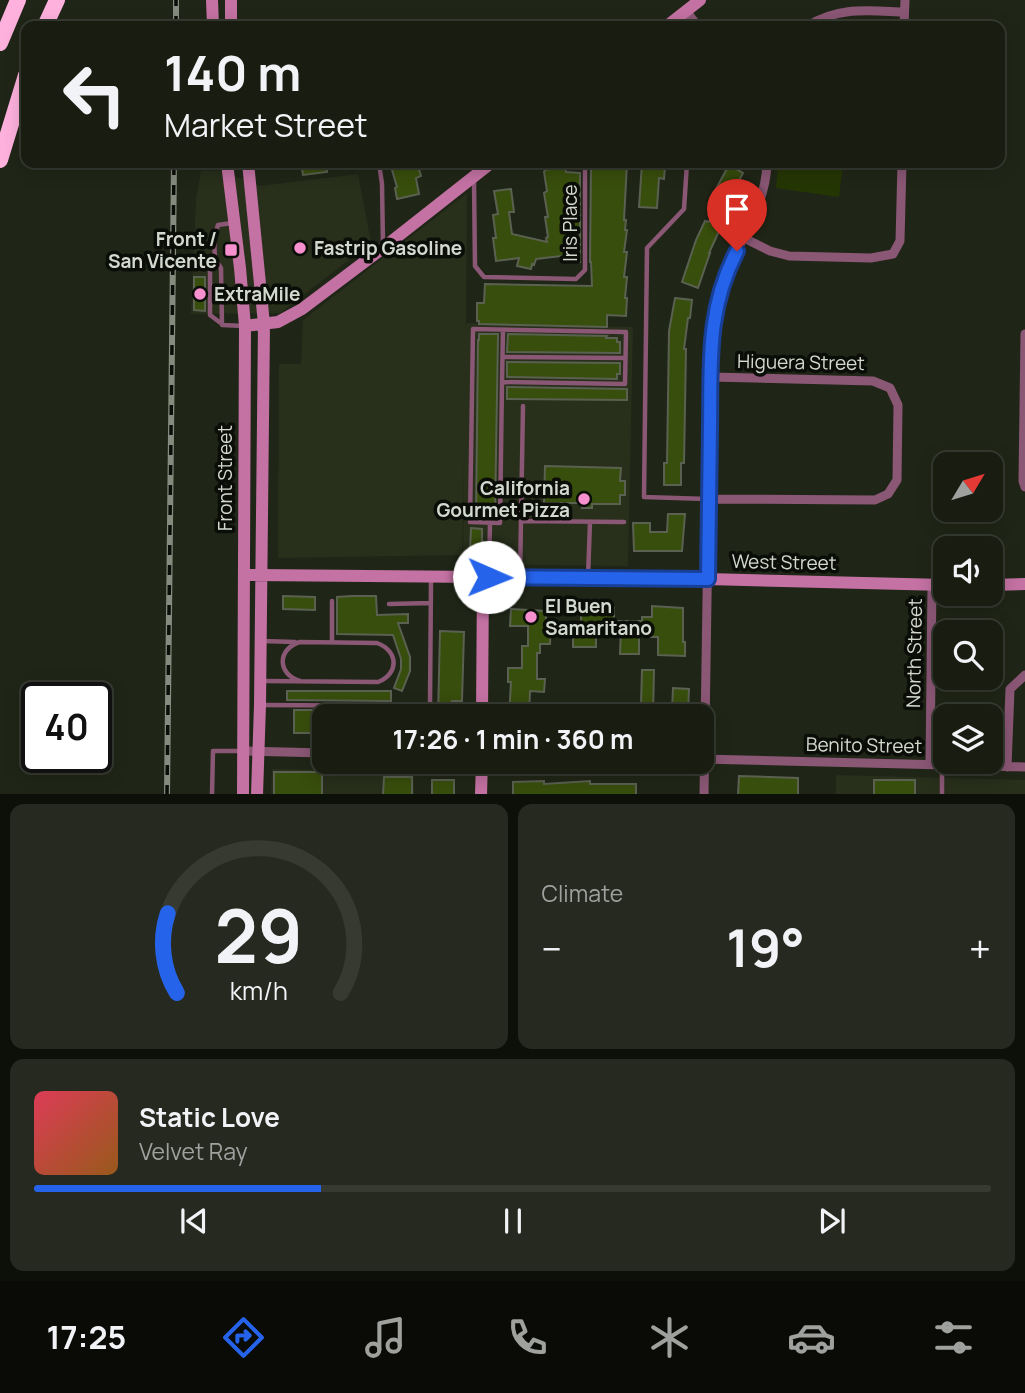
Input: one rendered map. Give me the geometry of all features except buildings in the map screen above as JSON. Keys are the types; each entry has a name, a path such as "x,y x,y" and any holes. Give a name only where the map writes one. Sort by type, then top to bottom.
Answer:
{"highway":[{"path":"0,43 18,0"},
{"path":"47,21 57,0"},
{"path":"0,160 21,91"}],"main road":[{"path":"212,0 213,21"},
{"path":"231,0 231,21"},
{"path":"673,21 700,0"},
{"name":"Front Street","path":"228,168 245,326 243,794"},
{"name":"Front Street","path":"248,168 264,324 257,794"},
{"path":"245,326 278,322 302,309 482,168"},
{"name":"West Street","path":"245,575 708,579 933,585"},
{"path":"482,704 486,577"},
{"path":"1003,584 1025,584"},
{"path":"481,794 482,774"}],"street":[{"path":"904,21 905,0"},
{"path":"686,11 694,21"},
{"path":"817,21 834,13 853,11 904,12"},
{"path":"705,704 711,339 719,295 731,264 756,215 763,193 766,168"},
{"path":"744,238 770,251 789,256 871,258 893,254 900,241 902,168"},
{"path":"1025,334 1025,487"},
{"name":"Higuera Street","path":"709,499 875,500 888,494 897,480 898,405 890,388 873,381 711,377"},
{"name":"North Street","path":"930,764 938,606"},
{"path":"1007,767 1010,689 1025,675"},
{"path":"243,751 312,753"},
{"name":"Benito Street","path":"714,759 930,764"},
{"name":"Benito Street","path":"1003,767 1025,766"},
{"path":"703,774 704,794"}],"lane":[{"path":"380,168 383,248"},
{"name":"Iris Place","path":"483,168 475,268 486,278 576,279 585,270 584,168"},
{"path":"687,168 684,209 647,248 644,497 709,499"},
{"path":"222,325 221,268 215,259 214,237 218,225 234,223"},
{"path":"215,259 210,268 210,316 222,325 245,326"},
{"path":"502,382 625,384 625,332 473,329 470,522 500,523 502,382 503,357 503,330"},
{"path":"503,357 625,358"},
{"path":"520,578 523,406"},
{"path":"521,521 624,522"},
{"path":"486,577 490,522"},
{"path":"588,578 590,522"},
{"path":"260,705 430,704 431,577"},
{"path":"332,601 332,642"},
{"path":"389,604 431,603"},
{"path":"260,641 377,643 389,650 394,662 389,675 378,682 260,681"},
{"path":"300,642 285,652 283,665 289,676 300,681"},
{"path":"212,794 213,751 243,751"},
{"path":"942,774 942,794"}],"shaded area":[{"path":"201,171 221,171 260,186 358,174 371,243 280,313 191,314 196,199"},
{"path":"467,193 466,323 633,327 628,566 463,564 464,462 462,555 278,558 279,364 301,364 303,320"},
{"path":"272,769 312,770 312,774 414,774 414,794 271,794"},
{"path":"836,775 1025,780 1025,794 836,794"}],"green space":[{"path":"778,168 842,168 839,197 776,188"}],"railway":[{"path":"176,0 176,21"},
{"path":"167,794 174,168"}],"place":[{"name":"Fastrip Gasoline","path":"300,248"},
{"name":"Front / San Vicente","path":"231,250"},
{"name":"ExtraMile","path":"200,294"},
{"name":"California Gourmet Pizza","path":"584,499"},
{"name":"El Buen Samaritano","path":"531,617"}],"route":[{"path":"489,577 708,579 711,339 719,295 737,251"}]}
